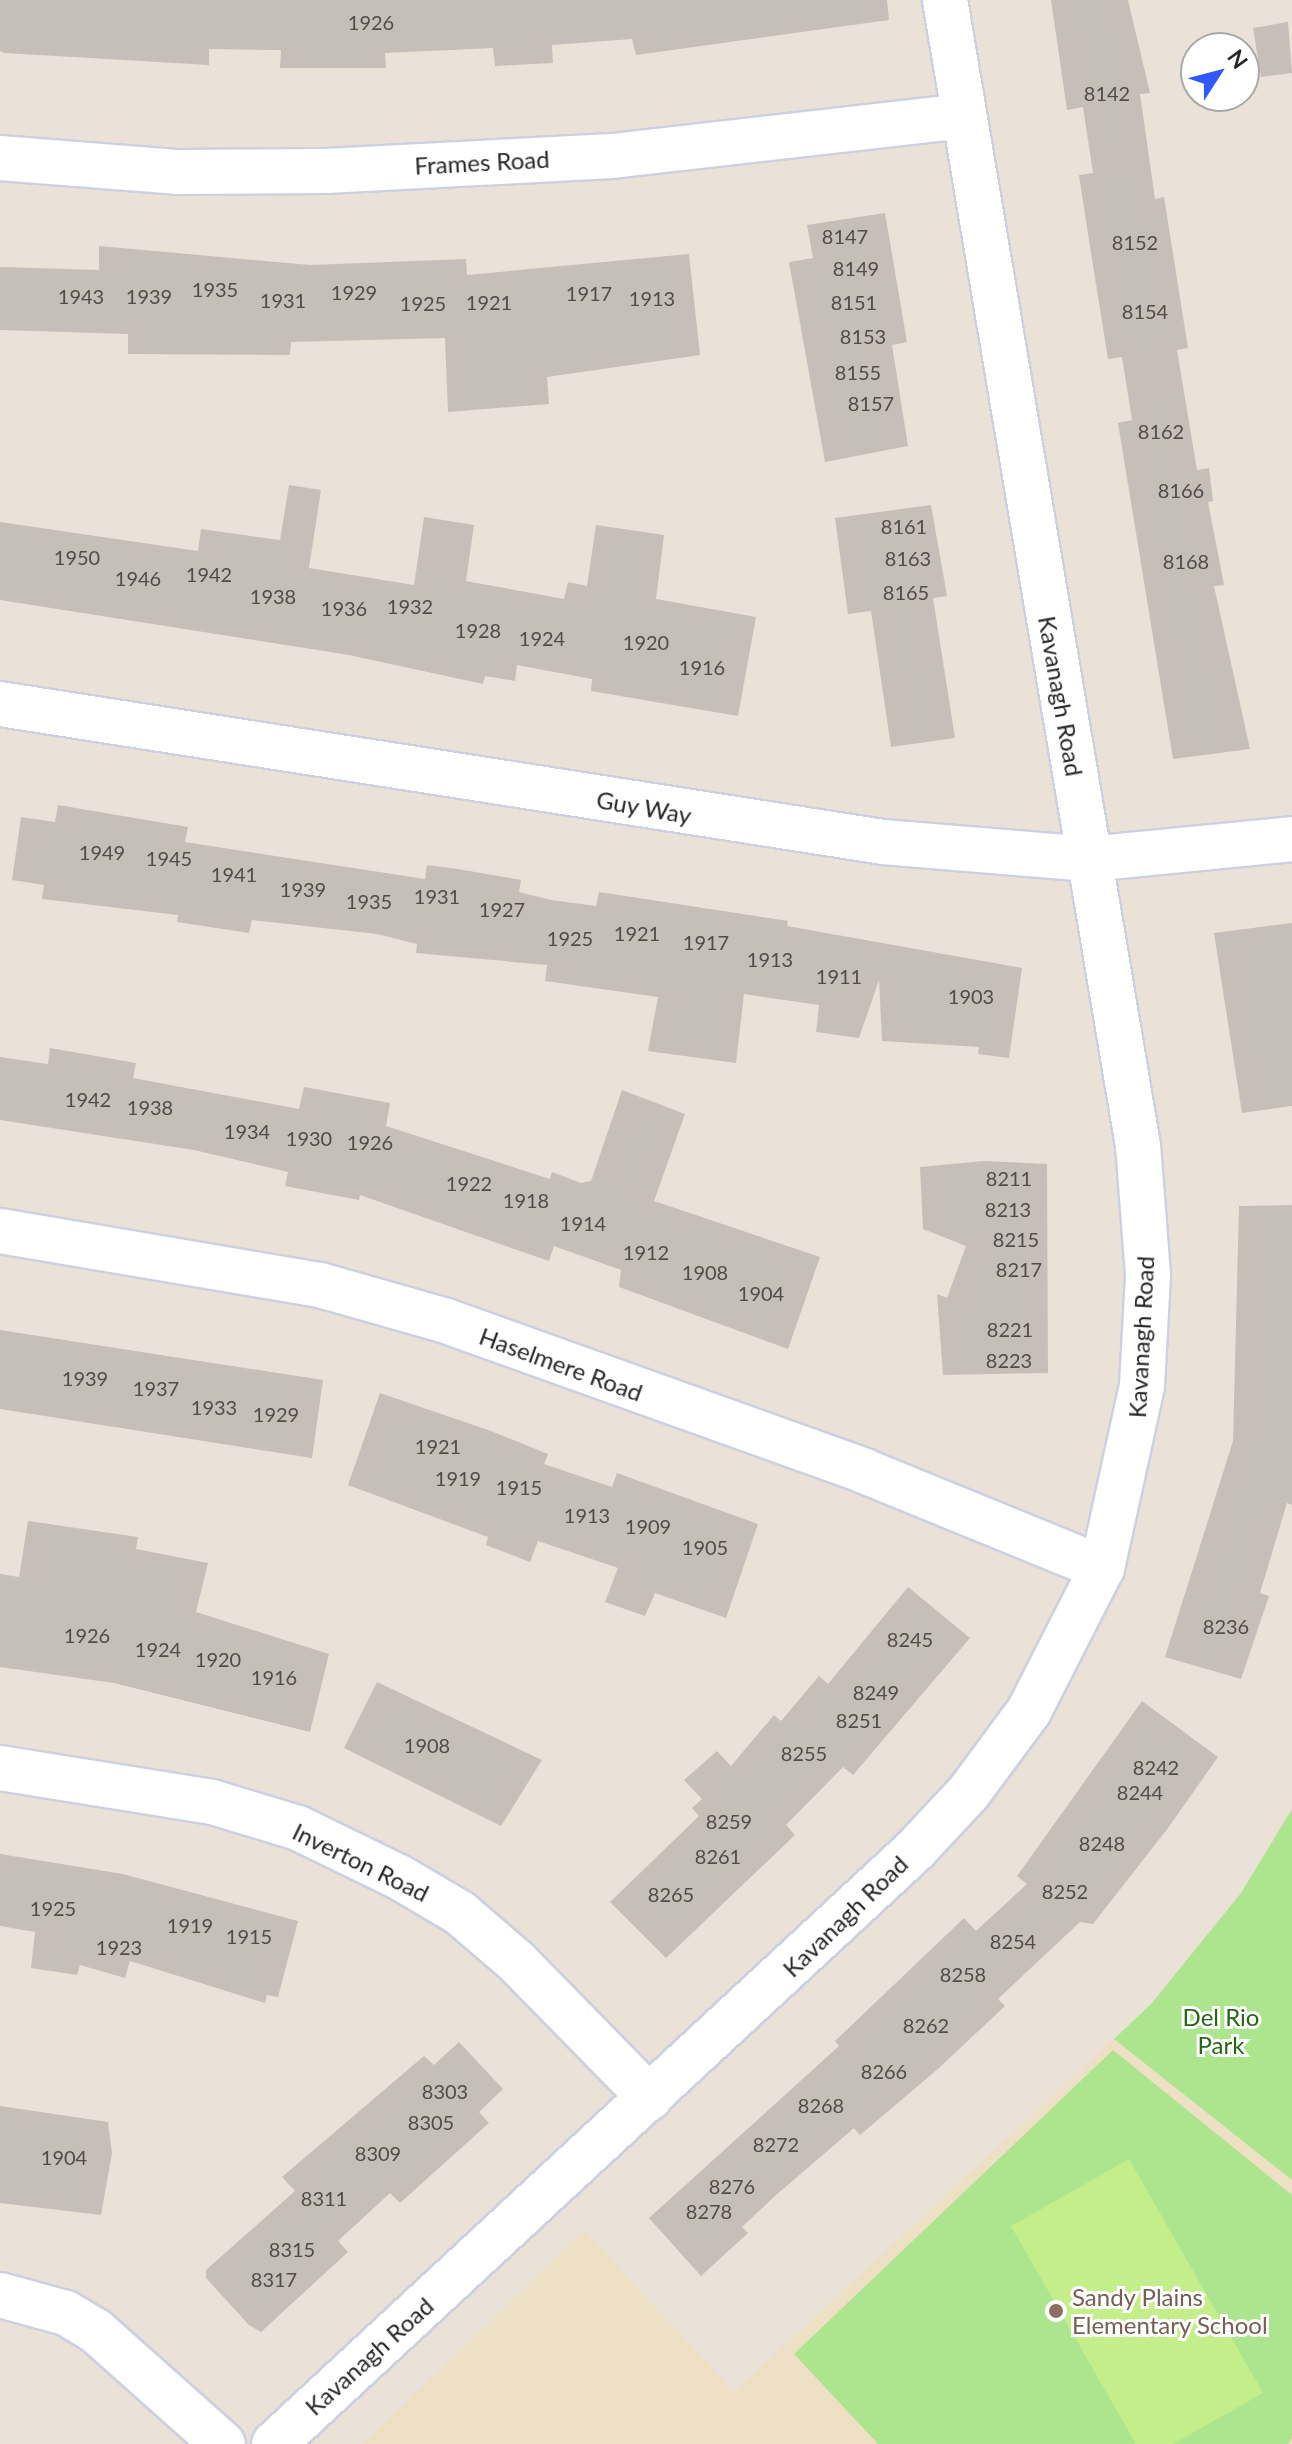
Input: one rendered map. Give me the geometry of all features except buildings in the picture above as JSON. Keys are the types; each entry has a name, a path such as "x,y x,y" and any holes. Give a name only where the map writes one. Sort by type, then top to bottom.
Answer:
{"street":[{"name":"Kavanagh Road","path":"274,2444 845,1920 969,1792 1029,1711 1102,1568 1139,1417 1148,1275 1138,1146 945,0"},
{"name":"Frames Road","path":"0,158 179,172 326,171 654,152 963,116"},
{"name":"Guy Way","path":"0,704 808,834 1089,859 1292,839"},
{"name":"Haselmere Road","path":"0,1231 320,1285 446,1321 864,1471 1102,1568"},
{"name":"Inverton Road","path":"0,1768 212,1802 298,1828 386,1871 460,1913 517,1962 650,2098"},
{"path":"0,2295 66,2313 96,2331 223,2444"}],"shaded area":[{"name":"Sandy Plains Elementary School","path":"1114,2039 1292,2180 1292,2444 363,2444 584,2230 734,2392"}],"green space":[{"name":"Del Rio Park","path":"1292,1809 1292,2180 1114,2039 1151,2004 1241,1893"},
{"name":"Sandy Plains Elementary School","path":"1113,2050 1292,2195 1292,2438 1288,2444 878,2444 794,2354"},
{"path":"1129,2159 1263,2393 1173,2444 1136,2444 1011,2226"}],"place":[{"name":"Sandy Plains Elementary School","path":"1056,2311"}]}
